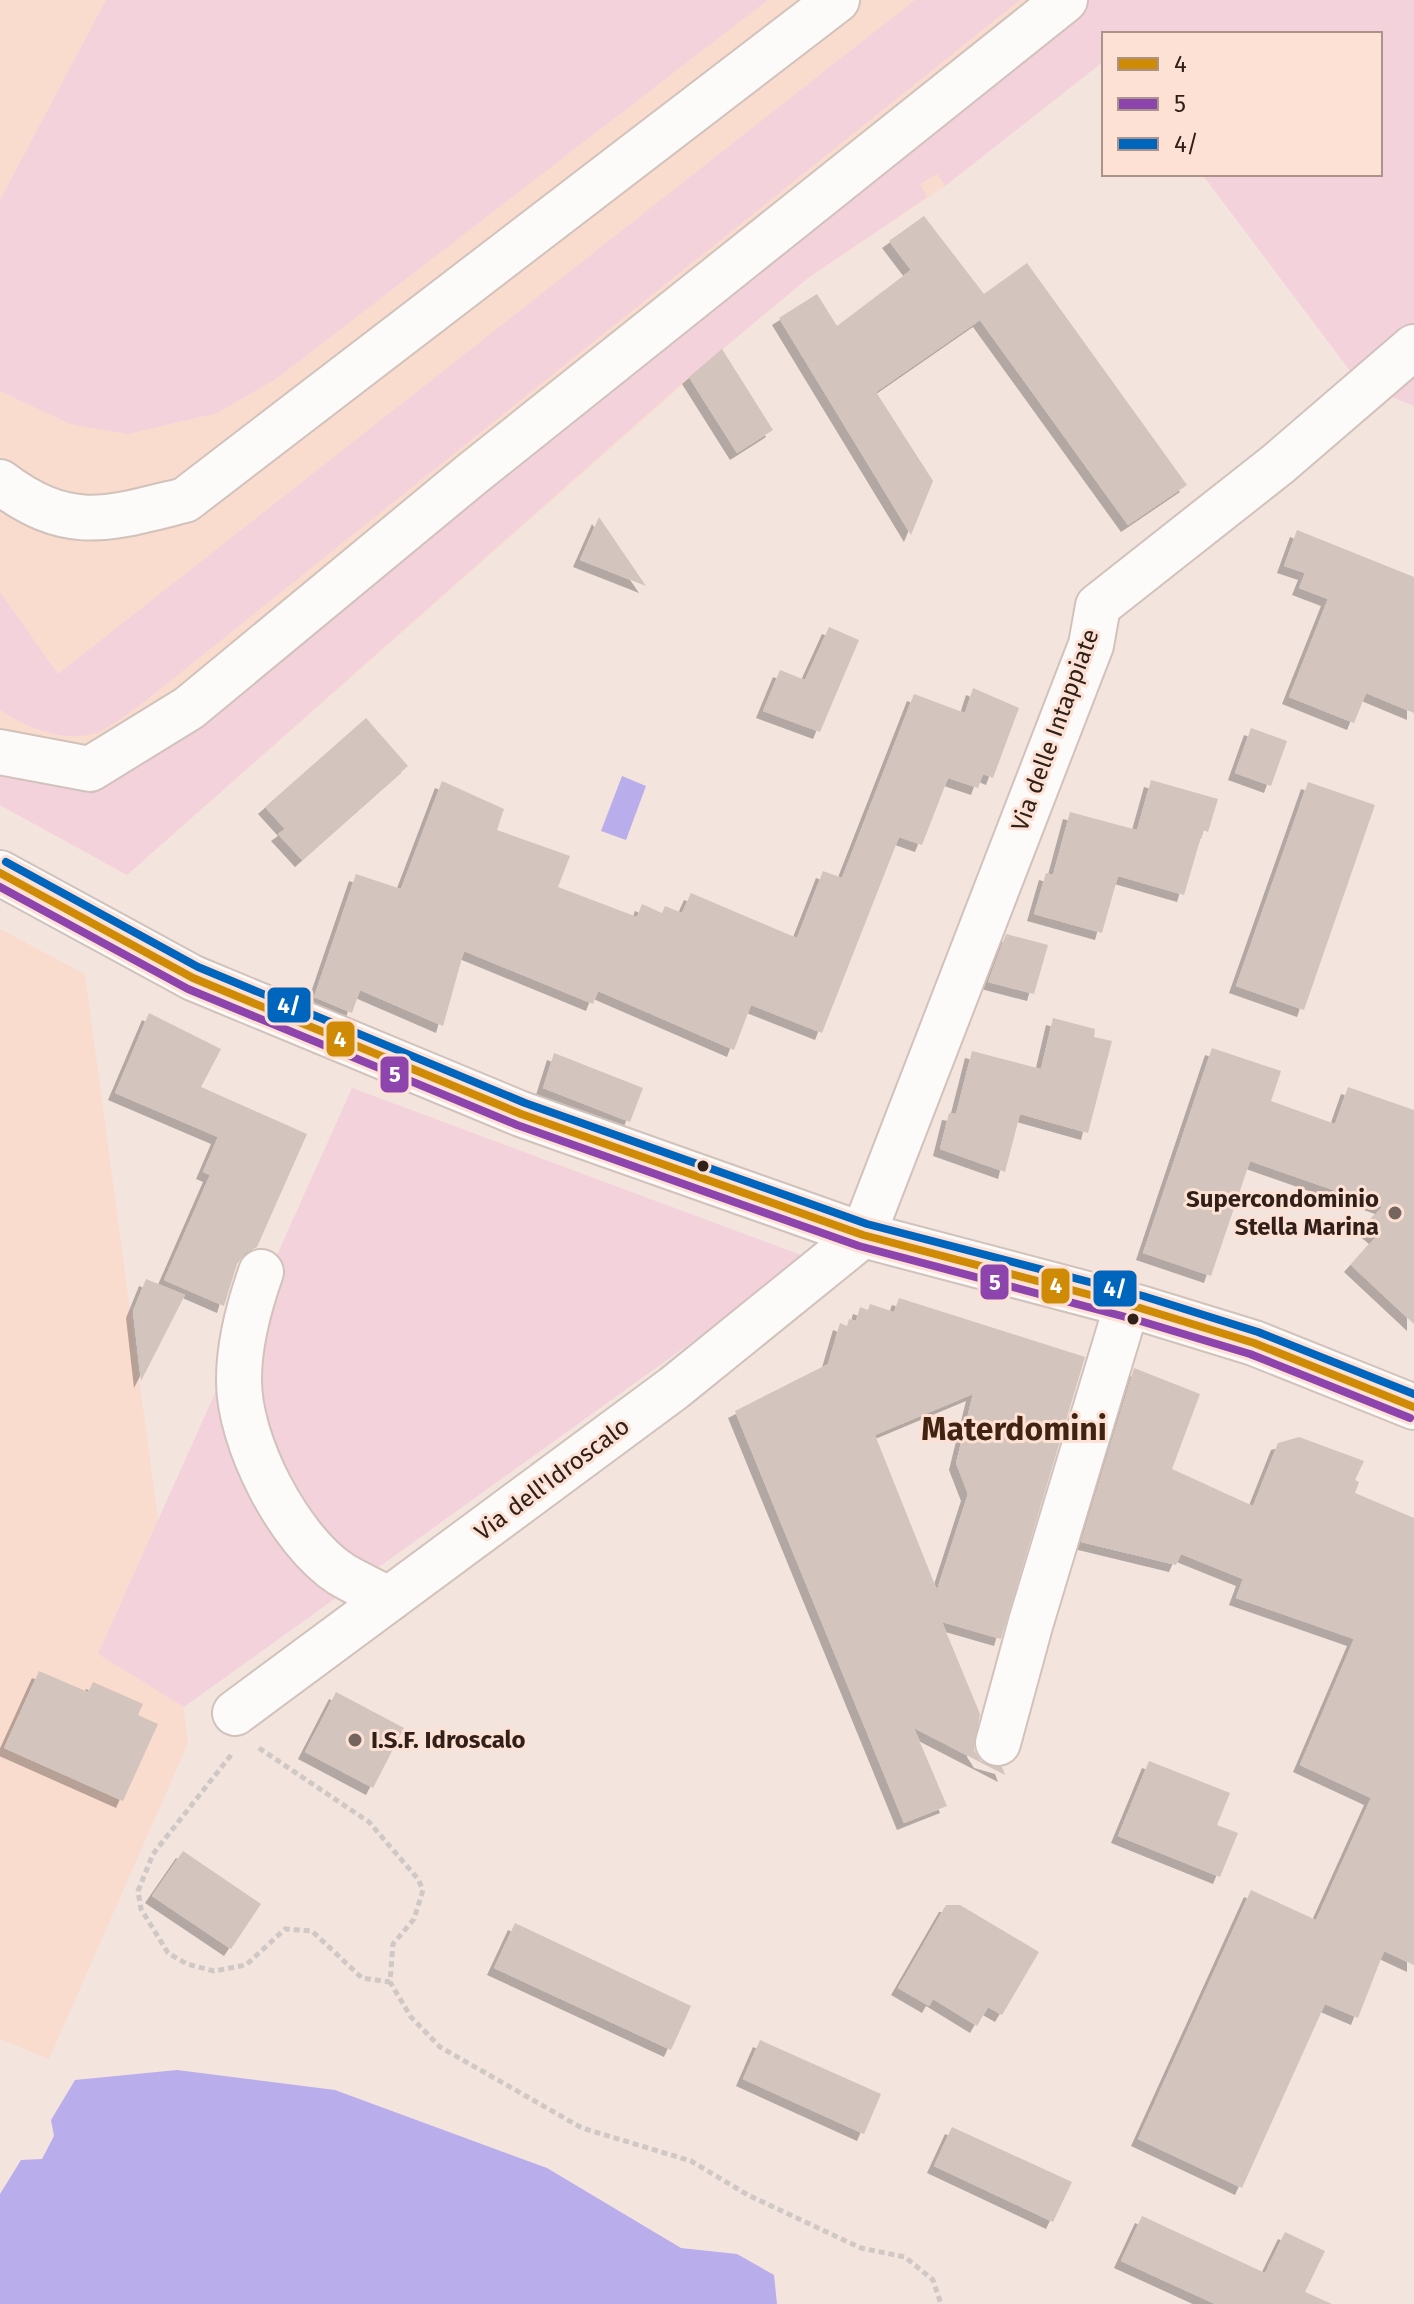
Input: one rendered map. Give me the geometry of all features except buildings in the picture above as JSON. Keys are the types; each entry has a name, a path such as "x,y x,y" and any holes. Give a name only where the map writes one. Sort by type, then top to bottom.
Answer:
{"street":[{"path":"0,482 25,501 71,519 112,518 185,500 837,0"},
{"path":"0,752 90,769 189,708 472,474 1065,0"},
{"name":"Via delle Intappiate","path":"863,1235 1091,645 1098,606 1278,464 1414,347"},
{"path":"0,873 207,984 521,1114 863,1235 1127,1305 1254,1343 1414,1407"},
{"name":"Via dell'Idroscalo","path":"238,1719 389,1599 674,1388 863,1235"},
{"path":"261,1272 249,1306 239,1380 247,1430 263,1478 290,1522 338,1572 389,1599"},
{"path":"998,1743 1031,1622 1127,1305"}],"path":[{"path":"238,1719 228,1763 153,1854 138,1891 141,1909 168,1953 187,1964 214,1971 246,1965 285,1929 312,1931 362,1978 390,1982"},
{"path":"238,1719 251,1742 369,1822 418,1879 423,1890 414,1919 393,1944 390,1982 411,2017 459,2061 499,2078 539,2107 582,2128 691,2161 748,2195 861,2248 905,2257 933,2280 941,2304"}],"shaded area":[{"path":"0,0 1179,0 1108,32 1102,32 1102,63 945,186 808,278 722,350 127,875 0,805"},
{"path":"106,0 768,0 276,379 217,413 128,434 70,424 0,391 0,200"},
{"path":"915,0 1020,0 139,706 101,731 84,736 46,732 0,710 0,592 58,674"},
{"path":"1090,0 1414,0 1414,406 1360,384 1204,176 1382,176 1382,32 1102,32 1102,63 945,186 937,174 920,184 927,197 808,278 689,377 127,875 0,805 0,761 110,781 141,766"},
{"path":"622,776 646,786 626,840 601,831"},
{"path":"0,929 85,974 188,1743 49,2059 0,2039"},
{"path":"352,1088 809,1258 184,1707 98,1654"},
{"path":"177,2070 335,2090 547,2168 681,2248 737,2254 774,2275 777,2304 0,2304 0,2194 21,2160 42,2159 54,2136 51,2120 75,2080"}],"transit line":[{"name":"4/","path":"6,862 198,967 525,1103 867,1224 1143,1296 1258,1332 1414,1394"},
{"name":"4","path":"0,873 193,978 521,1114 863,1235 1140,1308 1254,1343 1414,1407"},
{"name":"5","path":"0,887 188,989 517,1125 859,1246 1137,1320 1250,1354 1410,1418"}],"place":[{"name":"Supercondominio Stella Marina","path":"1395,1213"},
{"name":"I.S.F. Idroscalo","path":"355,1740"}],"district":[{"name":"Materdomini","path":"1014,1429"}]}
